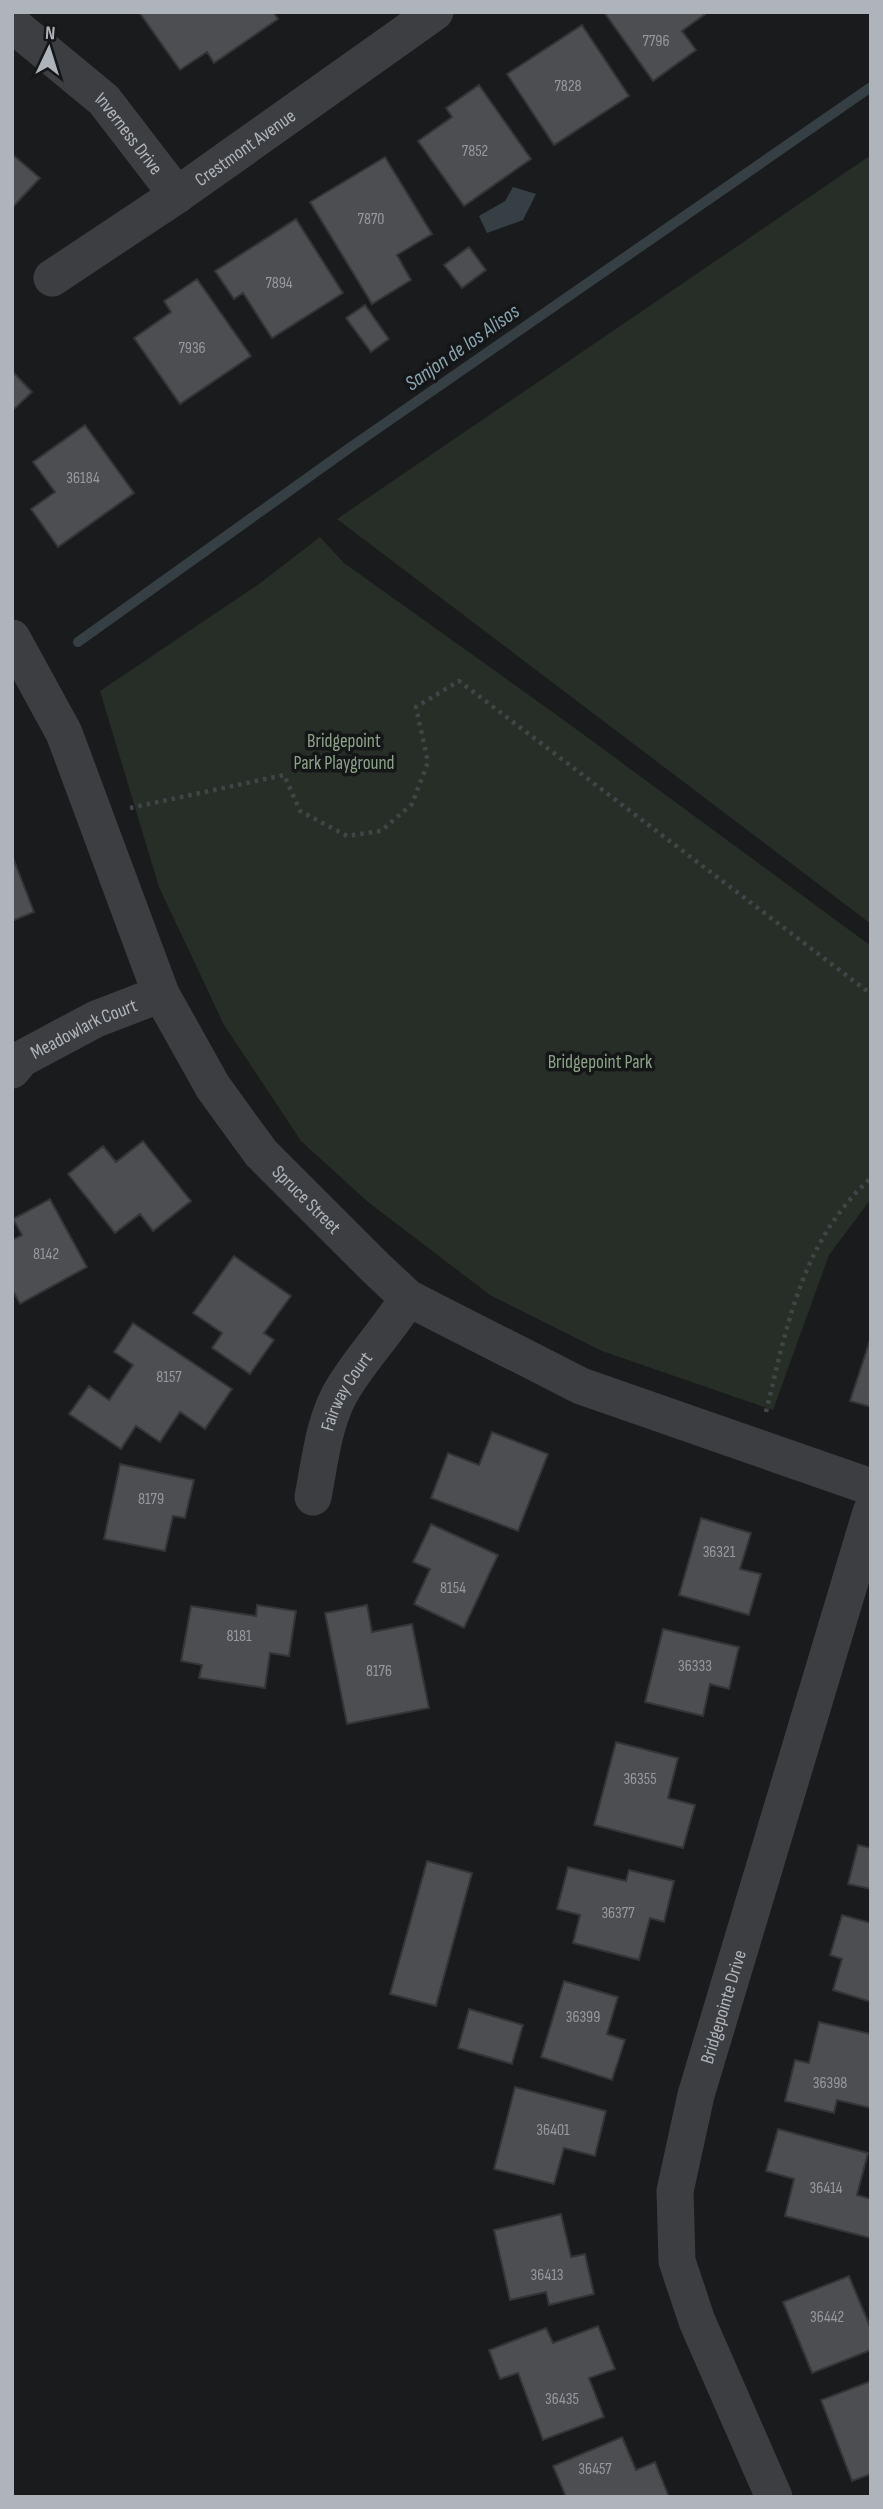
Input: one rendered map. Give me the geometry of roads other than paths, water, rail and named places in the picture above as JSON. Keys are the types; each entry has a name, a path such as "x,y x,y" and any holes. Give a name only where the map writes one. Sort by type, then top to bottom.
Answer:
{"street":[{"name":"Crestmont Avenue","path":"52,278 177,195 435,12"},
{"name":"Inverness Drive","path":"12,24 104,100 177,195"},
{"name":"Spruce Street","path":"12,638 64,733 161,994 213,1087 261,1153 408,1298 581,1386 871,1487"},
{"name":"Meadowlark Court","path":"12,1070 21,1059 96,1019 161,994"},
{"name":"Fairway Court","path":"313,1497 323,1441 343,1388 383,1337 408,1298"},
{"name":"Bridgepointe Drive","path":"774,2497 697,2321 677,2261 675,2191 696,2095 871,1512"}],"waterway":[{"name":"Sanjon de los Alisos","path":"78,642 348,449 871,87"}],"park label":[{"name":"Bridgepoint Park Playground","path":"344,751"},
{"name":"Bridgepoint Park","path":"600,1061"}]}
